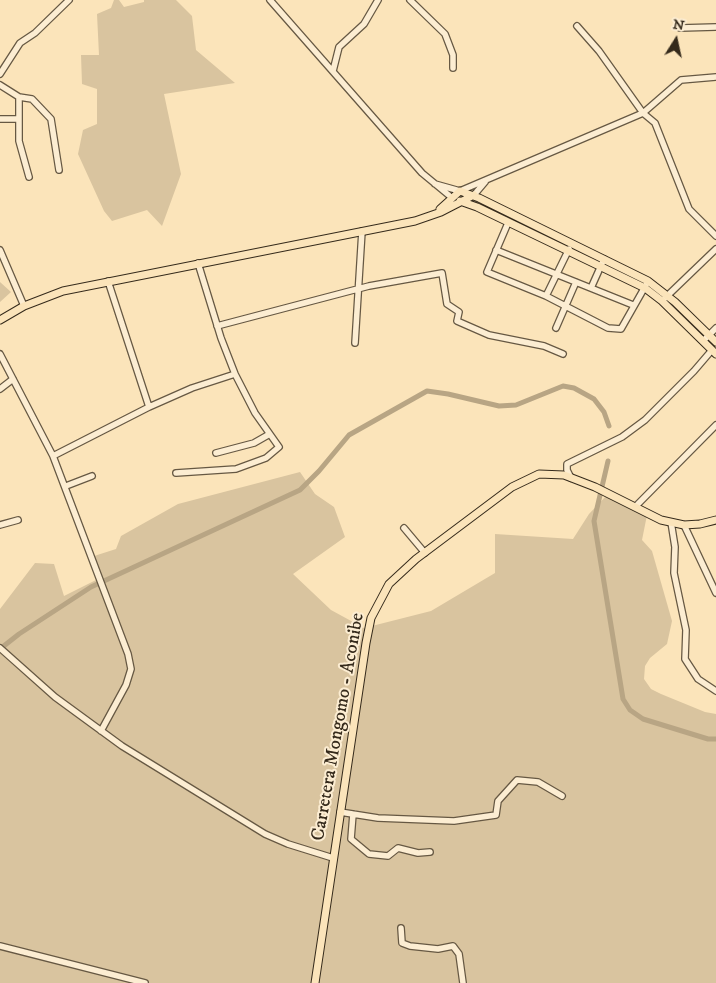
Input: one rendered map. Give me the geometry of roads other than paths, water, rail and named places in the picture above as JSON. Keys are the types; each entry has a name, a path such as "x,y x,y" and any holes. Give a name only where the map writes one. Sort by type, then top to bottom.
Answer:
{"main road":[{"path":"432,215 460,191 474,195 572,243 602,263"},
{"path":"0,320 24,306 63,290 198,262 415,221 462,202 474,195"},
{"path":"451,197 568,251 602,263 646,284 716,342"},
{"path":"665,298 714,352"},
{"name":"Carretera Mongomo - Aconibe","path":"315,983 371,618 389,584 400,572 522,480 539,474 551,473 571,478 610,494 647,514 671,522 684,525 716,520"}],"street":[{"path":"0,74 20,43 35,34 69,0"},
{"path":"270,0 416,166 451,197"},
{"path":"333,71 341,43 356,33 364,24 378,0"},
{"path":"410,0 445,34 453,56 453,68"},
{"path":"577,26 599,50 643,113 655,123 689,209 716,236"},
{"path":"680,28 716,27"},
{"path":"436,184 460,191 643,113 681,80 716,77"},
{"path":"0,85 19,97 32,99 51,119 59,170"},
{"path":"19,97 18,141 29,177"},
{"path":"0,119 17,119"},
{"path":"474,195 488,179"},
{"path":"508,223 487,272 546,296 614,330 621,330 646,284"},
{"path":"355,343 362,231"},
{"path":"546,296 572,243"},
{"path":"665,298 716,249"},
{"path":"0,250 24,306"},
{"path":"496,250 633,305"},
{"path":"176,473 236,469 266,458 278,447 268,435 235,374 198,262"},
{"path":"591,288 602,263"},
{"path":"218,326 359,289 442,274 447,304 459,312 457,321 489,334 544,346 563,354"},
{"path":"108,281 149,407"},
{"path":"556,328 576,282"},
{"path":"703,341 716,328"},
{"path":"571,478 567,470 567,464 622,436 645,420 714,352"},
{"path":"0,354 53,456 66,486 128,654 131,669 126,685 102,731"},
{"path":"53,456 149,407 192,388 235,374"},
{"path":"0,389 13,379"},
{"path":"635,507 716,425"},
{"path":"216,453 254,443 268,435"},
{"path":"66,486 92,476"},
{"path":"0,525 18,520"},
{"path":"671,522 675,547 674,573 686,630 685,659 698,679 716,691"},
{"path":"684,525 716,593"},
{"path":"404,528 425,553"},
{"path":"0,648 55,697 122,746 265,834 288,844 333,858"},
{"path":"340,812 378,818 454,821 496,815 498,801 517,780 538,782 562,796"},
{"path":"353,814 351,839 369,854 388,856 398,848 418,854 430,852"},
{"path":"401,928 402,942 410,946 438,949 453,946 459,954 463,983"},
{"path":"0,946 145,983"}],"waterway":[{"path":"0,649 19,634 91,587 300,490 319,471 349,435 427,391 499,406 516,405 563,386 574,388 594,399 604,412 609,426"},
{"path":"608,461 594,521 623,699 630,710 643,719 708,739 716,739"}]}
